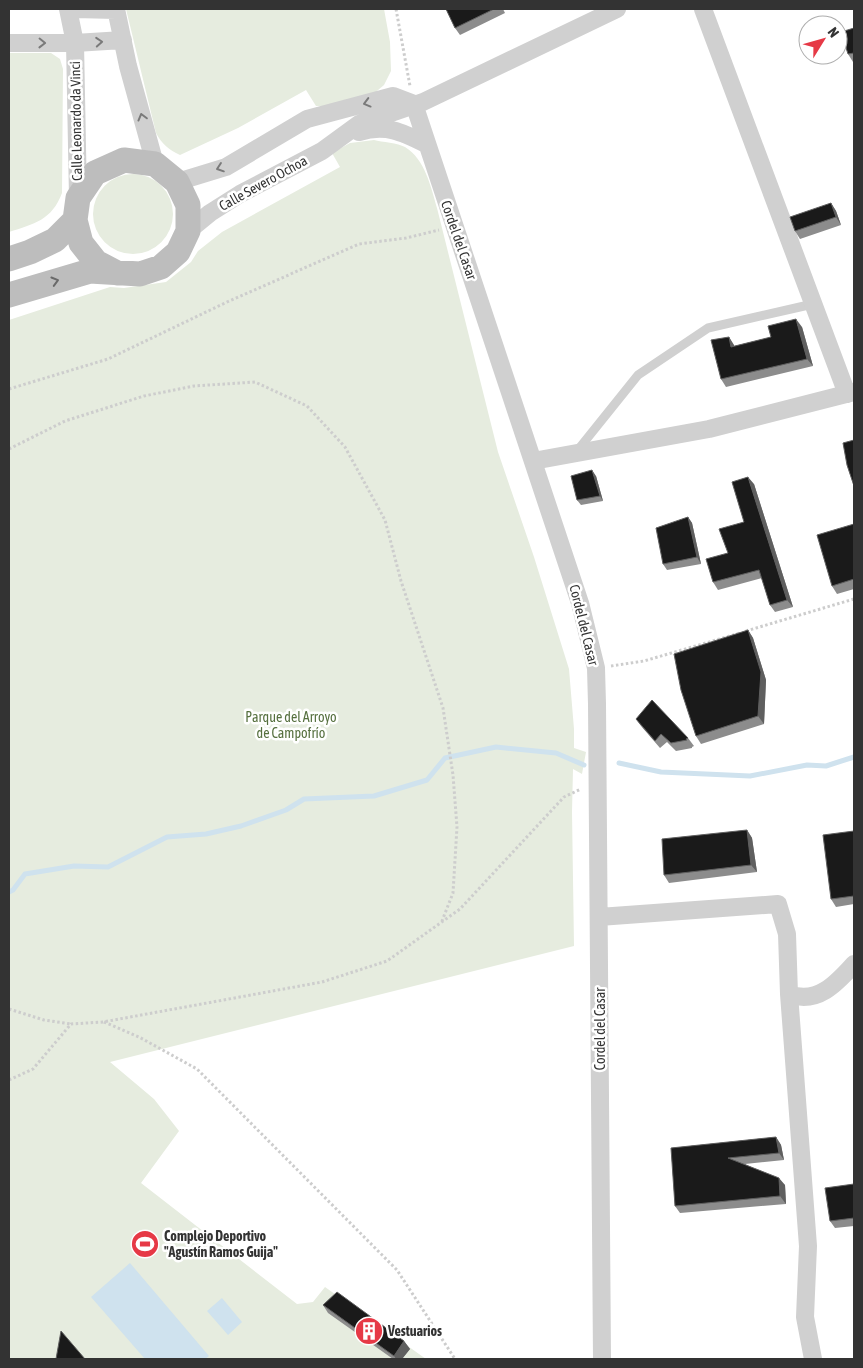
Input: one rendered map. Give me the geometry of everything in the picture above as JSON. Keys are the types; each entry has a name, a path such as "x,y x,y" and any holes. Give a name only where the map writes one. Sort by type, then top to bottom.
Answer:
{"main road":[{"path":"9,259 30,252 55,240 76,209 95,173 124,160 155,164 177,182 188,205 188,231 178,252 161,267 140,274 90,271 9,295"},
{"path":"76,209 81,243 96,262 117,273"}],"street":[{"name":"Calle Leonardo da Vinci","path":"68,9 75,43 76,209"},
{"path":"75,9 116,9 128,66 155,164"},
{"name":"Calle Severo Ochoa","path":"188,231 210,213 240,194 322,151 359,124 430,99 617,9"},
{"path":"533,461 710,429 851,393 813,304 703,9"},
{"name":"Calle Leonardo da Vinci","path":"75,43 123,40"},
{"path":"9,42 75,43"},
{"path":"177,182 226,167 307,119 393,96 414,104"},
{"name":"Cordel del Casar","path":"414,104 580,603 596,668 602,1359"},
{"path":"326,114 334,118 339,138"},
{"name":"Calle Severo Ochoa","path":"339,138 369,129 395,130 426,144"},
{"path":"599,917 778,904 787,934 789,994 808,1246 805,1317 812,1359"},
{"path":"789,994 798,998 816,996 840,980 854,964"}],"lane":[{"path":"576,453 638,375 708,328 813,304"}],"path":[{"path":"396,9 414,104"},
{"path":"9,388 108,359 226,302 359,244 406,238 454,226"},
{"path":"9,449 65,421 144,396 194,386 255,382 307,406 345,447 385,520 401,581 443,708 453,775 457,828 453,893 442,922"},
{"path":"596,668 644,662 854,599"},
{"path":"9,1009 44,1020 71,1024 103,1022 322,982 387,960 460,909 564,797 598,782"},
{"path":"103,1022 139,1037 197,1070 397,1270 455,1359"},
{"path":"9,1080 33,1069 71,1024"}],"green space":[{"path":"126,9 384,9 390,42 391,71 384,85 371,96 332,106 316,106 306,90 238,128 180,155 166,146 156,133"},
{"path":"9,53 51,53 60,59 63,69 62,193 53,209 41,220 9,232"},
{"name":"Parque del Arroyo de Campofrío","path":"374,140 402,146 412,152 418,159 430,183 498,452 534,557 569,669 574,748 586,752 582,774 573,769 574,946 110,1062 154,1099 179,1131 141,1183 297,1304 313,1302 325,1287 426,1359 9,1359 9,320 110,287 124,288 166,282 191,262 198,251 222,232 340,167 332,153 350,143"},
{"path":"133,174 148,177 161,186 170,199 173,214 170,229 161,242 148,251 133,254 118,251 105,242 96,229 93,214 96,199 105,186 118,177"}],"water":[{"path":"130,1263 209,1356 205,1359 145,1359 91,1297"},
{"path":"222,1298 242,1322 228,1335 207,1311"}],"building":[{"path":"446,9 494,9 455,28"},
{"path":"854,28 854,53 848,54 848,30"},
{"path":"831,203 836,217 795,231 790,217"},
{"path":"796,319 807,359 721,379 711,340 729,337 731,347 771,337 768,326"},
{"path":"854,440 854,486 847,465 843,443"},
{"path":"592,470 600,496 577,500 571,476"},
{"path":"748,477 787,600 770,605 759,570 713,582 706,559 728,553 719,529 744,522 732,482"},
{"path":"688,517 697,557 663,564 656,528"},
{"path":"854,524 854,579 832,586 817,535"},
{"path":"748,630 761,672 758,716 696,736 681,690 674,654"},
{"path":"652,700 688,738 687,740 671,743 661,734 655,741 636,719"},
{"path":"747,830 751,865 664,875 662,839"},
{"path":"854,831 854,896 831,899 823,835"},
{"path":"776,1137 779,1153 728,1158 779,1178 780,1196 675,1206 671,1148"},
{"path":"854,1184 854,1218 830,1221 825,1188"},
{"name":"Vestuarios","path":"337,1292 404,1341 394,1356 323,1305"},
{"path":"61,1331 85,1359 56,1359"}],"waterway":[{"path":"9,892 13,890 25,874 74,866 108,867 167,837 206,834 241,826 286,810 304,799 374,796 427,780 445,758 496,747 556,753 584,765"},
{"path":"619,763 661,772 750,776 807,765 826,766 854,757"}],"place":[{"name":"Complejo Deportivo \"Agustín Ramos Guija\"","path":"145,1244"},
{"name":"Vestuarios","path":"369,1331"}]}
